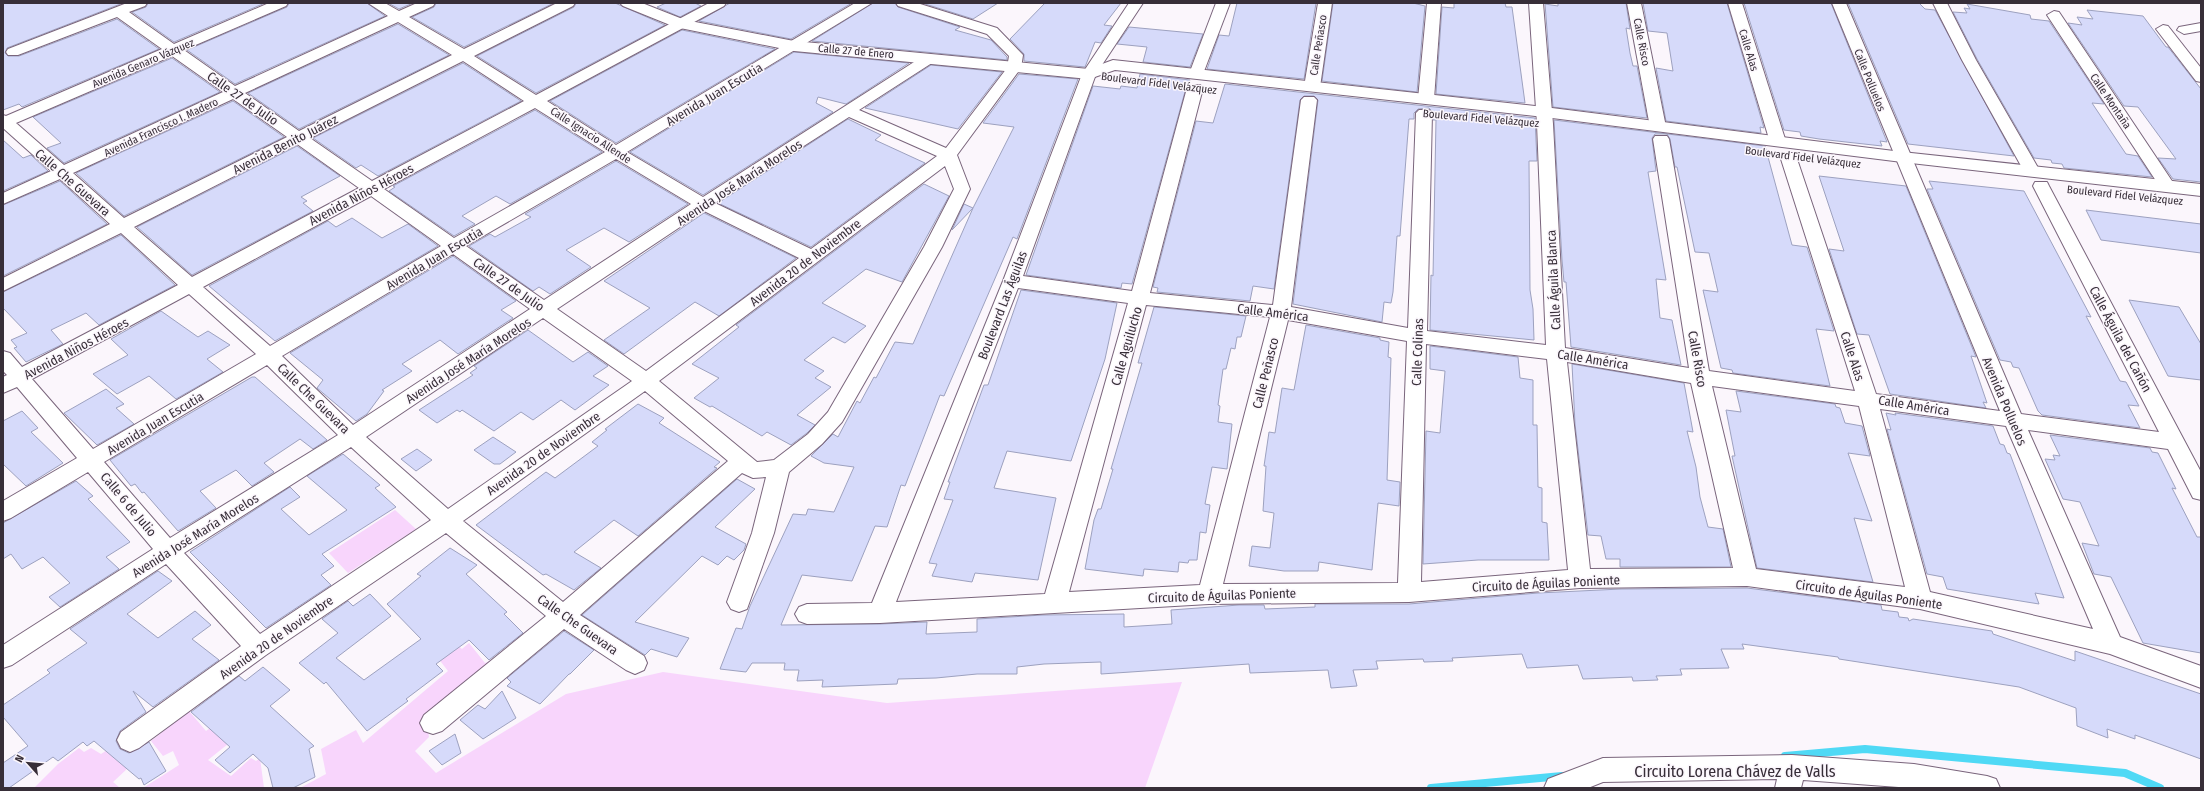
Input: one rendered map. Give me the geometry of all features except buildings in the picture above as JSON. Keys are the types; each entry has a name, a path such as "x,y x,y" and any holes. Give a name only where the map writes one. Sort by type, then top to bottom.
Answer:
{"main road":[{"name":"Calle 27 de Enero","path":"628,3 681,24 794,46 1089,74"},
{"name":"Boulevard Fidel Velázquez","path":"1089,74 1107,78 1195,81 1545,118 1660,133 1785,153 1905,164 2037,179 2201,203"},
{"name":"Boulevard Fidel Velázquez","path":"2037,179 2201,190"}],"street":[{"path":"13,52 140,3"},
{"name":"Avenida Genaro Vázquez","path":"4,121 281,3"},
{"name":"Calle Ignacio Allende","path":"375,3 463,55 616,152 703,204 812,257"},
{"name":"Avenida Francisco I. Madero","path":"3,199 428,3"},
{"name":"Avenida Benito Juárez","path":"3,285 568,3"},
{"name":"Avenida Niños Héroes","path":"11,382 719,3"},
{"name":"Avenida Juan Escutia","path":"3,512 616,152 865,3"},
{"path":"903,3 992,31 1016,55 1014,68"},
{"name":"Boulevard Las Águilas","path":"880,613 1012,281 1089,74 1136,3"},
{"name":"Calle Aguilucho","path":"1054,603 1139,298 1195,81 1223,3"},
{"name":"Calle Peñasco","path":"1209,594 1281,312 1310,94 1325,3"},
{"name":"Calle Colinas","path":"1409,592 1425,106 1434,3"},
{"name":"Calle Águila Blanca","path":"1536,3 1545,118 1556,353 1580,579"},
{"name":"Calle Risco","path":"1634,3 1660,133 1700,376 1748,577"},
{"name":"Calle Alas","path":"1735,3 1867,398 1920,599"},
{"name":"Calle Polluelos","path":"1839,3 1905,164"},
{"name":"Calle Águila del Cañón","path":"1940,3 1969,60 2037,179 2201,492"},
{"name":"Calle 27 de Julio","path":"118,12 174,49 646,381 747,465"},
{"name":"Calle Montaña","path":"2054,16 2168,187"},
{"path":"2184,30 2201,27"},
{"path":"2163,29 2201,78"},
{"name":"Avenida José María Morelos","path":"3,658 168,551 352,436 545,310 703,204 930,58"},
{"name":"Avenida 20 de Noviembre","path":"130,740 258,648 447,521 646,381 949,155 1014,68"},
{"path":"739,602 763,533 779,468 815,439 835,417 933,247 962,189 949,155 848,111"},
{"name":"Calle Che Guevara","path":"4,121 270,356 352,436 447,521 563,616 635,663"},
{"name":"Avenida Polluelos","path":"1905,164 2013,420 2111,644"},
{"name":"Calle América","path":"1012,281 1139,298 1281,312 1418,336 1556,353 1700,376 1867,398 2174,442"},
{"name":"Calle 6 de Julio","path":"3,358 11,382 92,460 168,551 258,648"},
{"path":"433,723 747,465 779,468"},
{"name":"Circuito de Águilas Poniente","path":"807,614 880,613 1209,594 1409,592 1580,579 1748,577 1920,599 2111,644 2201,677"},
{"name":"Circuito Lorena Chávez de Valls","path":"1557,788 1603,770 1790,778 1914,776 1987,788"}],"shaded area":[{"path":"395,510 416,529 348,573 329,553"},
{"path":"452,640 462,649 469,643 485,663 515,651 427,726 429,737 415,751 436,773 566,694 663,672 887,703 1182,682 1145,788 300,788 326,774 321,749 356,730 363,743 448,671 434,653"},
{"path":"189,711 206,731 226,716 233,740 208,760 231,776 251,758 256,761 260,758 264,788 143,788 179,765 173,751 163,756 151,741"},
{"path":"118,743 128,768 113,782 120,788 34,788 58,764 79,748 84,752 91,748 101,754"}],"waterway":[{"path":"1785,756 1865,749 2125,773 2160,788"},
{"path":"1431,788 1562,776"}]}
